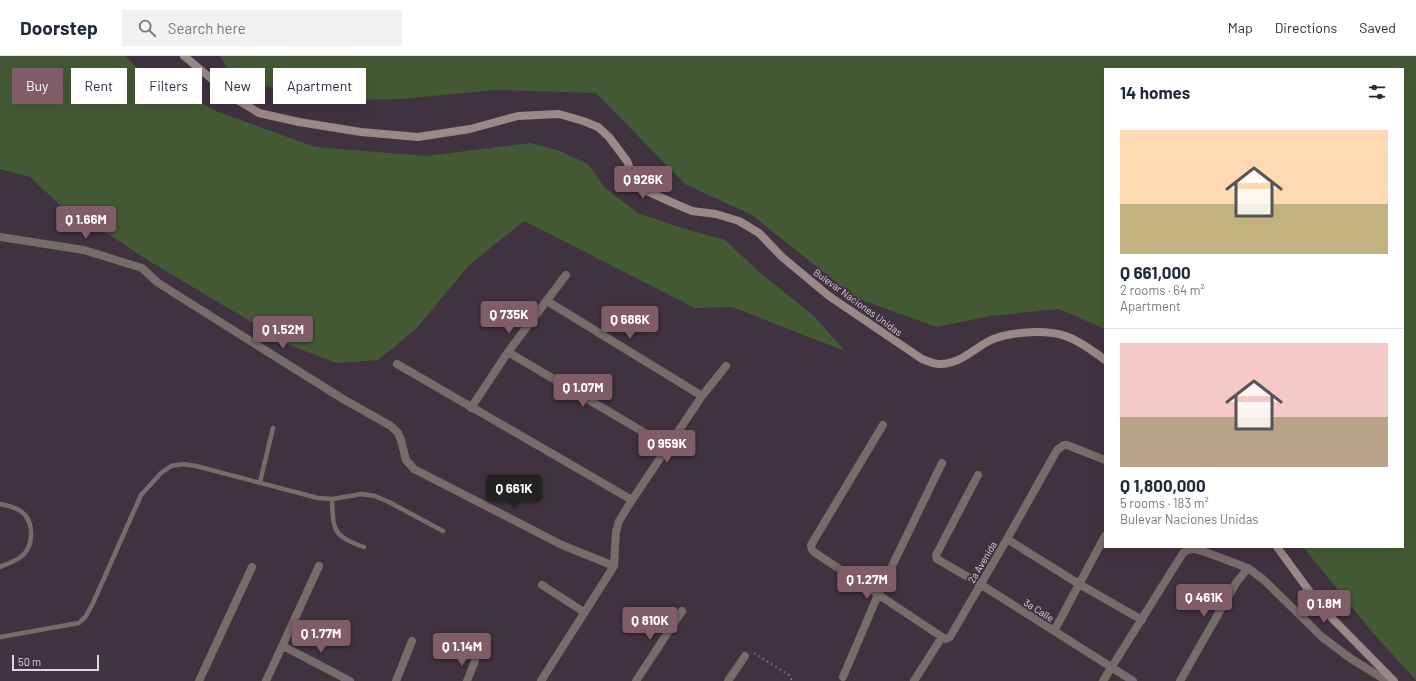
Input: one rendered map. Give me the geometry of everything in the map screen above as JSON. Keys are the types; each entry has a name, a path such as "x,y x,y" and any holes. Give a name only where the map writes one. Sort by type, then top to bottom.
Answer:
{"main road":[{"name":"Bulevar Naciones Unidas","path":"184,56 236,99 259,113 314,125 361,132 418,137 470,129 518,116 559,114 583,120 598,127 609,137 627,161 635,180 647,191 692,210 716,214 739,221 759,233 782,257 829,296 922,359 938,364 952,363 996,338 1034,332 1061,334 1087,346 1104,359"},
{"path":"1278,548 1321,607 1394,681"}],"street":[{"path":"0,237 84,250 142,268 157,282 174,293 343,399 391,426 398,433 406,460 414,469 555,542 614,566"},
{"path":"471,408 508,352 547,302 566,274"},
{"path":"547,302 702,396"},
{"path":"508,352 667,446"},
{"path":"397,364 632,500"},
{"path":"541,681 614,566 616,532 619,521 667,446 702,396 726,366"},
{"path":"883,425 811,544 811,547 814,552 942,637"},
{"name":"2a Avenida","path":"914,681 942,637 946,639 950,637 1057,450 1064,446 1071,446 1104,460"},
{"path":"843,677 878,595 942,463"},
{"name":"3a Calle","path":"978,475 936,556 937,559 980,584 1133,681"},
{"path":"1054,631 1104,538"},
{"path":"1007,539 1079,584 1142,620"},
{"path":"1103,681 1183,553 1187,550 1194,549 1248,568 1264,580 1322,637 1350,658 1387,681"},
{"path":"266,681 319,566"},
{"path":"199,681 252,567"},
{"path":"1180,681 1236,582 1248,568"},
{"path":"542,585 584,612"},
{"path":"636,681 682,611"},
{"path":"396,681 412,641"},
{"path":"283,646 350,681"},
{"path":"728,681 745,656"},
{"path":"467,681 475,661"}],"lane":[{"path":"260,482 273,428"},
{"path":"0,638 79,623 86,616 94,603 141,495 151,482 171,466 183,464 190,465 318,498 332,499 362,494 375,496 443,531"},
{"path":"332,499 334,526 338,535 364,547"},
{"path":"0,504 13,507 23,513 30,524 32,534 28,548 24,554 17,560 0,567"}],"path":[{"path":"754,652 789,675 792,681"}],"green space":[{"path":"0,56 125,56 137,68 135,68 135,104 202,103 216,111 315,147 426,156 531,143 557,150 588,164 605,188 638,213 682,228 725,240 758,271 814,316 845,351 732,307 695,308 524,221 469,265 416,329 378,360 336,363 290,345 149,261 113,237 62,207 30,177 0,169"},
{"path":"220,56 1416,56 1416,680 1372,632 1304,548 1404,548 1404,68 1104,68 1104,329 1059,309 990,316 937,327 856,298 752,215 685,184 596,93 496,90 401,99 366,100 366,68 273,68 273,88 265,86 265,68 227,68"}]}
